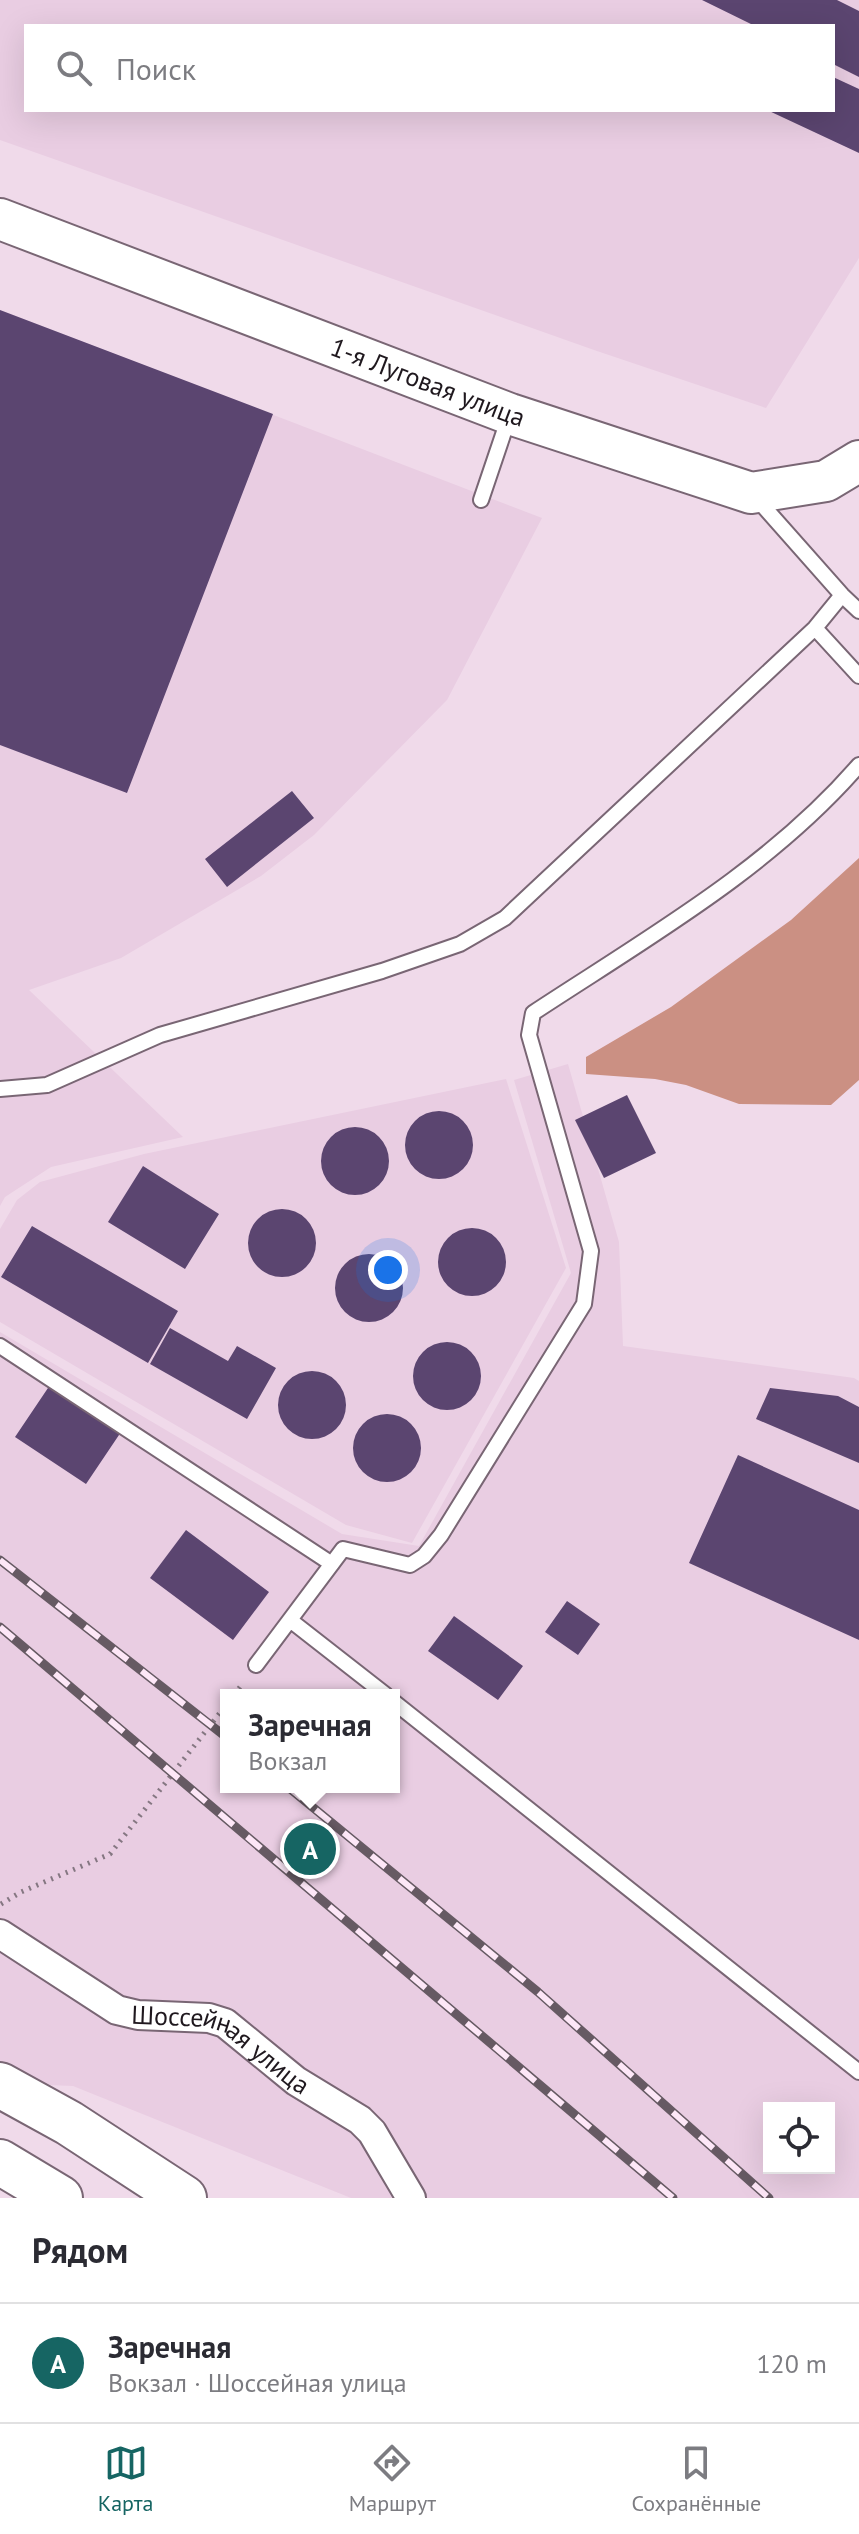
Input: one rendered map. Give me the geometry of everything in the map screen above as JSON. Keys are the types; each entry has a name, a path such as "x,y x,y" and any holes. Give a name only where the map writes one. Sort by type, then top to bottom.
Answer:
{"main road":[{"name":"1-я Луговая улица","path":"0,219 510,414 751,493 826,481 859,461"},
{"path":"0,2085 69,2123 184,2198"},
{"path":"0,2162 60,2198"}],"street":[{"name":"Шоссейная улица","path":"0,1934 117,2010 138,2015 209,2018 225,2023 296,2081 360,2120 372,2132 411,2198"}],"lane":[{"path":"481,500 510,414"},
{"path":"751,493 859,611"},
{"path":"0,1089 47,1085 160,1035 382,971 460,944 505,918 815,628 842,595"},
{"path":"815,628 859,676"},
{"path":"256,1665 343,1549 410,1565 424,1556 441,1535 584,1304 591,1251 529,1035 533,1013 737,879 837,790 859,765"},
{"path":"0,1346 332,1564"},
{"path":"290,1620 378,1689"},
{"path":"400,1707 859,2072"}],"path":[{"path":"0,1905 21,1892 110,1854 220,1713"}],"shaded area":[{"path":"0,0 859,0 859,258 766,408 0,140"},
{"path":"0,310 542,518 447,700 314,835 261,876 121,958 29,990 183,1137 51,1167 5,1197 0,1206"},
{"path":"859,858 859,1080 831,1105 739,1104 686,1085 655,1079 586,1074 586,1057 671,1007 791,920"},
{"path":"568,1064 619,1242 623,1346 859,1381 859,2198 351,2198 73,2086 0,2083 0,1332 342,1534 419,1546 571,1273 514,1080"},
{"path":"506,1079 566,1268 412,1543 346,1525 0,1322 0,1229 17,1200 40,1182 144,1154"}],"building":[{"path":"702,0 837,0 859,11 859,77 835,65 835,24 751,24"},
{"path":"835,78 859,89 859,153 771,112 835,112"},
{"path":"0,310 273,414 127,793 0,745"},
{"path":"292,791 314,818 227,887 205,859"},
{"path":"627,1095 656,1153 604,1178 575,1120"},
{"path":"446,1111 467,1126 473,1145 471,1158 463,1169 446,1179 432,1179 415,1169 407,1158 405,1138 415,1121 426,1113"},
{"path":"362,1127 383,1142 389,1161 387,1174 379,1185 362,1195 348,1195 331,1185 323,1174 321,1154 331,1137 342,1129"},
{"path":"143,1166 219,1214 185,1269 108,1222"},
{"path":"289,1209 310,1224 316,1243 314,1256 306,1267 289,1277 275,1277 258,1267 250,1256 248,1236 258,1219 269,1211"},
{"path":"32,1226 178,1311 148,1363 1,1277"},
{"path":"479,1228 500,1243 506,1262 504,1275 496,1286 479,1296 465,1296 448,1286 440,1275 438,1255 448,1238 459,1230"},
{"path":"376,1254 397,1269 403,1288 401,1301 393,1312 376,1322 362,1322 345,1312 337,1301 335,1281 345,1264 356,1256"},
{"path":"170,1328 228,1361 237,1346 276,1368 247,1419 150,1364"},
{"path":"454,1342 475,1357 481,1376 479,1389 471,1400 454,1410 440,1410 423,1400 415,1389 413,1369 423,1352 434,1344"},
{"path":"319,1371 340,1386 346,1405 344,1418 336,1429 319,1439 305,1439 288,1429 280,1418 278,1398 288,1381 299,1373"},
{"path":"50,1385 121,1432 86,1484 15,1437"},
{"path":"770,1388 838,1396 859,1407 859,1463 756,1419"},
{"path":"394,1414 415,1429 421,1448 419,1461 411,1472 394,1482 380,1482 363,1472 355,1461 353,1441 363,1424 374,1416"},
{"path":"738,1455 859,1510 859,1640 689,1563"},
{"path":"186,1530 269,1592 233,1640 150,1578"},
{"path":"567,1601 600,1624 578,1655 545,1632"},
{"path":"454,1616 523,1666 498,1700 428,1651"}],"railway":[{"path":"0,1560 220,1732"},
{"path":"0,1627 673,2198"},
{"path":"295,1793 538,1992 769,2198"}],"place":[{"name":"Заречная","path":"310,1849"}]}
